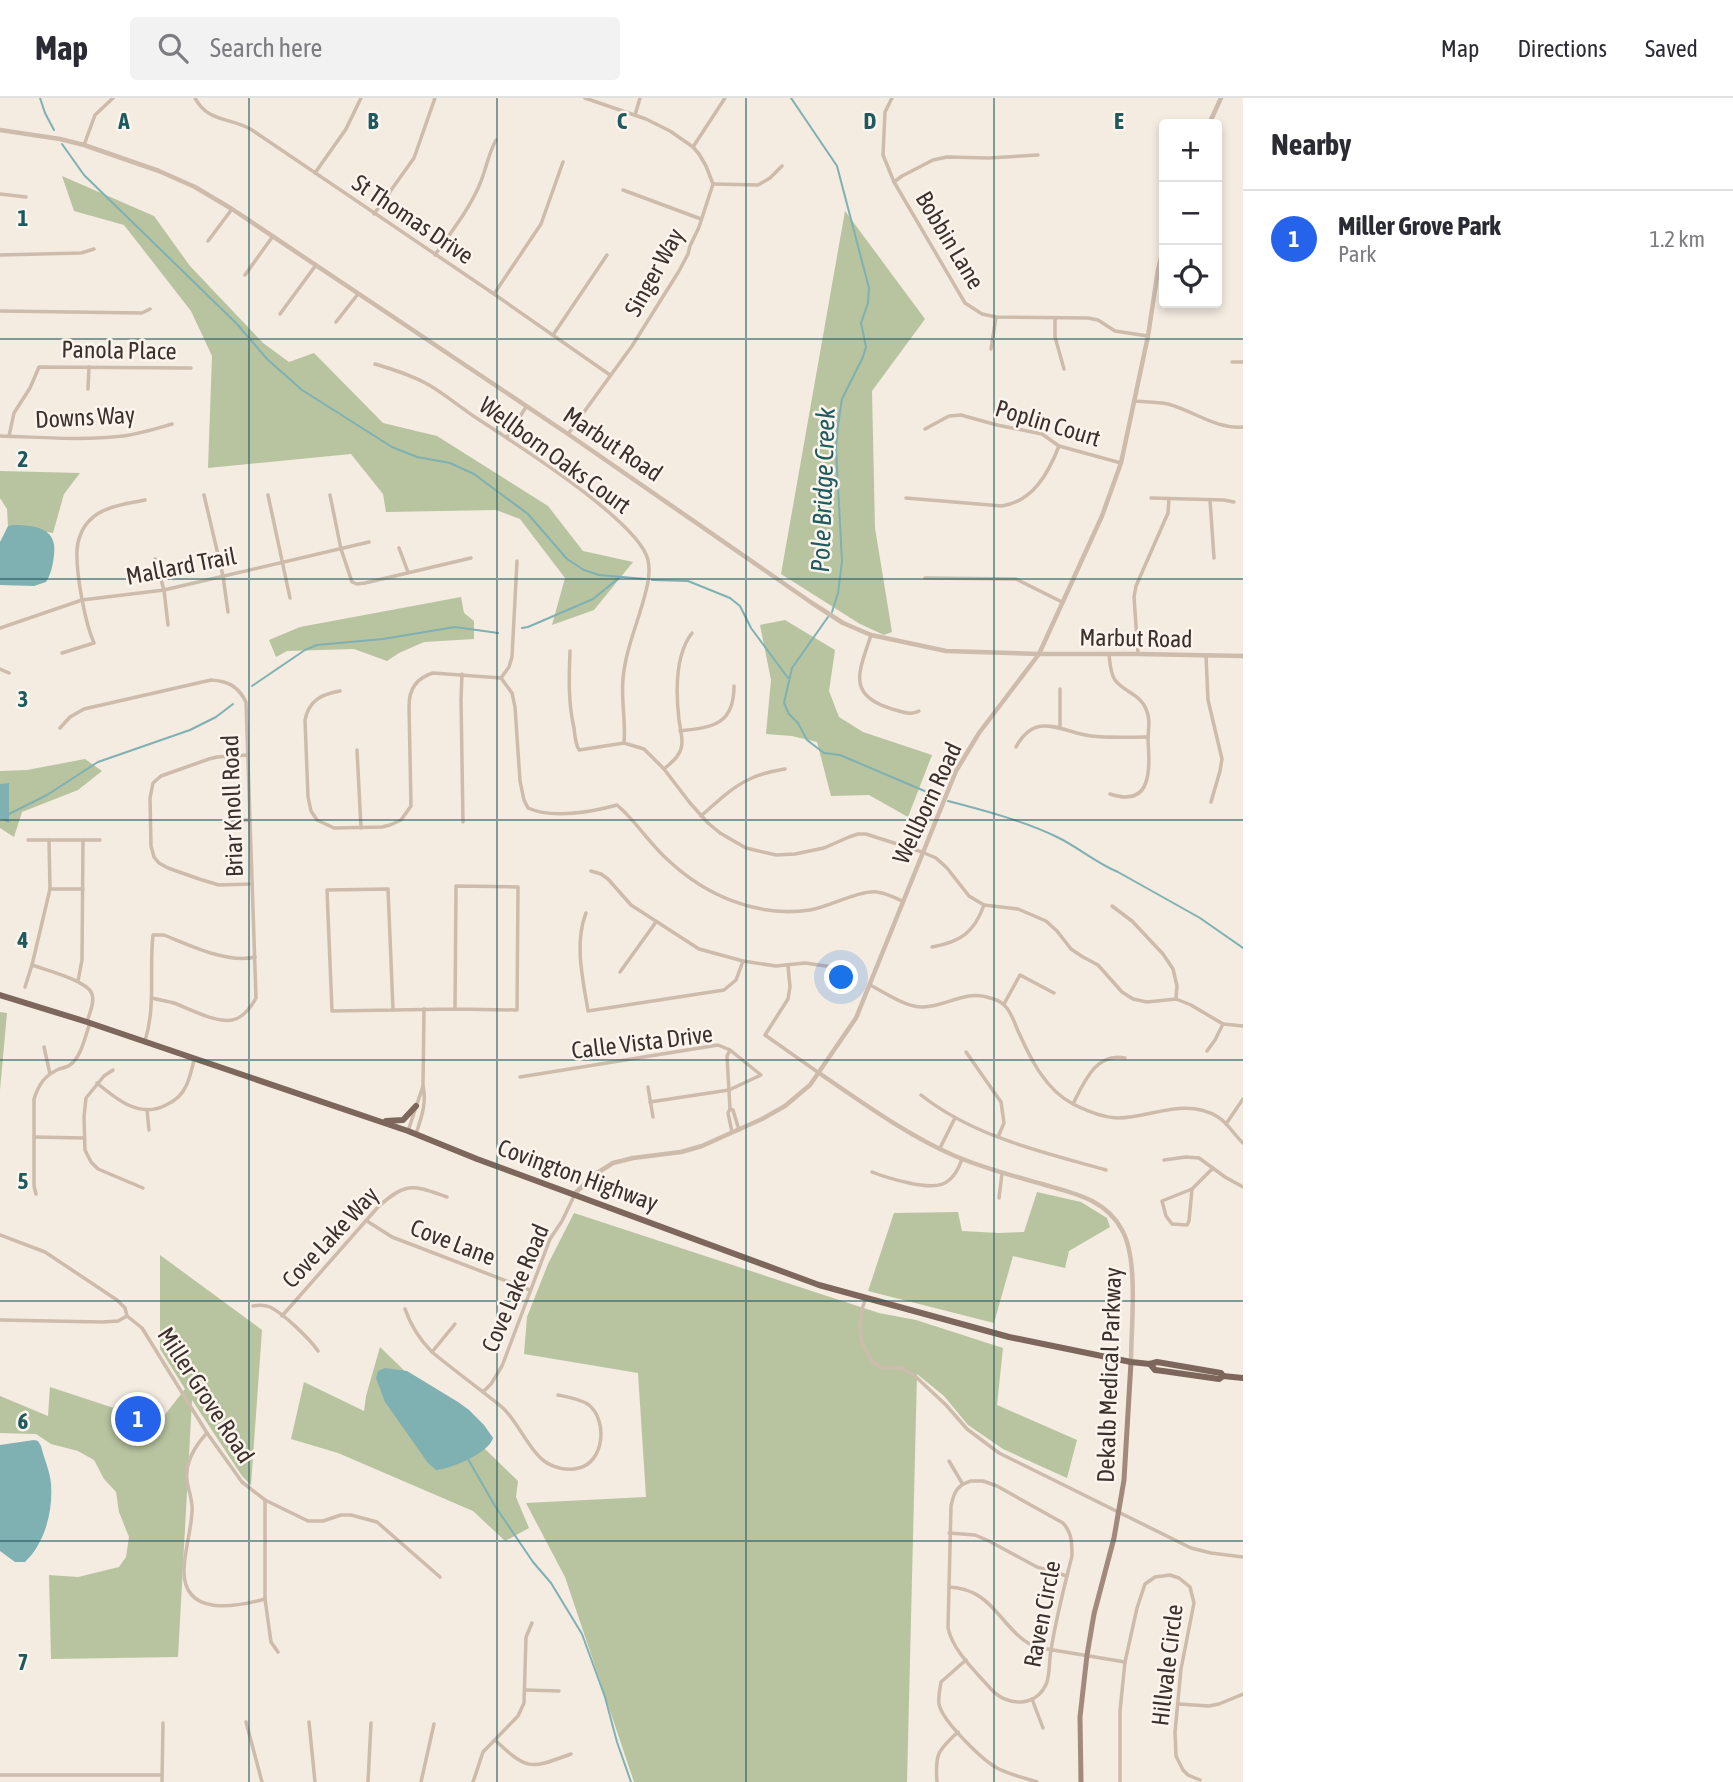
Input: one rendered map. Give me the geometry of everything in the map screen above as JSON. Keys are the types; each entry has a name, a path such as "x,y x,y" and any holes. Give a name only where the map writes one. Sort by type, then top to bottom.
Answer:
{"main road":[{"name":"Covington Highway","path":"0,995 381,1121 818,1284 1009,1337 1131,1362 1157,1362 1243,1378"},
{"path":"381,1121 403,1120 416,1106"},
{"name":"Dekalb Medical Parkway","path":"1081,1782 1080,1717 1087,1656 1094,1614 1114,1538 1124,1480 1131,1362"}],"street":[{"path":"84,145 95,115 113,98"},
{"name":"St Thomas Drive","path":"195,98 208,114 244,125 610,375"},
{"path":"315,173 345,129 360,98"},
{"path":"374,214 414,158 435,98"},
{"path":"584,98 658,124 693,147 703,160 713,184 758,184 770,178 782,166"},
{"path":"635,116 640,98"},
{"path":"693,147 725,98"},
{"name":"Bobbin Lane","path":"892,98 885,112 883,155 894,182 965,303 982,314 996,317 1088,318 1098,320 1115,331 1148,337"},
{"path":"1211,119 1221,98"},
{"name":"Marbut Road","path":"0,130 84,145 159,171 195,187 273,236 568,434 821,609 843,623 871,635 946,652 1243,656"},
{"path":"435,255 470,205 496,140"},
{"path":"894,182 933,160 947,157 1038,155"},
{"path":"494,294 541,224 563,162"},
{"name":"Singer Way","path":"568,434 632,346 679,271 688,254 713,184"},
{"path":"623,190 701,219"},
{"path":"0,194 26,197"},
{"path":"208,241 232,209"},
{"path":"245,275 273,236"},
{"path":"0,255 81,253 94,249"},
{"path":"553,335 607,255"},
{"path":"280,314 316,265"},
{"name":"Wellborn Road","path":"575,1194 597,1173 613,1163 702,1146 785,1106 810,1085 856,1018 956,771 979,733 1039,654 1102,516 1121,463 1148,337 1159,268"},
{"path":"336,322 358,294"},
{"path":"0,310 142,313 150,309"},
{"path":"991,349 996,317"},
{"path":"1055,318 1055,337 1064,369"},
{"path":"1232,362 1243,362"},
{"name":"Wellborn Oaks Court","path":"375,364 408,374 430,386 507,437 591,498 642,545 648,558 650,573 623,677 624,743"},
{"name":"Panola Place","path":"9,436 14,413 30,388 39,367 191,368"},
{"path":"88,389 89,367"},
{"path":"1134,401 1166,404 1217,425 1243,427"},
{"path":"507,437 526,407"},
{"name":"Poplin Court","path":"925,429 949,416 961,415 1042,434 1059,446 1121,463"},
{"name":"Downs Way","path":"0,436 123,436 172,424"},
{"path":"906,498 1002,506 1013,504 1024,498 1044,477 1059,446"},
{"path":"204,495 229,612"},
{"path":"268,495 290,598"},
{"path":"330,495 341,550 352,582 365,583 471,558"},
{"path":"1152,498 1234,502"},
{"path":"1138,654 1136,586 1168,513 1169,499"},
{"path":"62,653 94,643 82,600 77,550 81,533 89,521 100,512 145,500"},
{"path":"1210,500 1214,558"},
{"name":"Mallard Trail","path":"0,628 82,600 164,590 369,542"},
{"path":"399,548 408,572"},
{"path":"155,559 164,590 168,625"},
{"path":"501,678 512,657 517,561"},
{"path":"925,578 1016,579 1062,601"},
{"path":"664,769 675,760 682,743 677,685 680,664 692,633"},
{"path":"871,635 859,672 859,681 869,699 879,705 907,713 914,714 919,711"},
{"path":"570,651 568,690 579,750 624,743 644,749 664,769 701,816 733,842 776,855 810,852 858,834 874,835 922,852 947,867 969,896 984,905 1018,909 1046,921 1071,948 1098,965 1122,992 1133,999 1147,1002 1176,999 1223,1024 1243,1026"},
{"path":"1024,654 1030,668"},
{"path":"1109,654 1111,671 1116,681 1141,698 1150,720 1149,769 1141,793 1124,797 1110,794"},
{"path":"1206,656 1208,700 1222,759 1210,802"},
{"path":"0,669 9,673"},
{"path":"340,691 325,693 317,698 310,706 306,720 308,797 311,811 317,820 334,828 382,827 397,823 405,815 411,806 409,696 412,687 426,675 433,673 480,675 501,678 512,693 520,782 528,808 545,814 558,814 617,805 682,872 719,895 754,908 808,910 869,892 902,901"},
{"path":"462,674 463,822"},
{"name":"Briar Knoll Road","path":"60,729 70,717 84,709 211,680 232,684 241,692 246,702 256,998 251,1007 232,1020 212,1017 172,1002 152,998"},
{"path":"680,731 718,723 730,711 734,701 734,686"},
{"path":"1060,689 1060,726"},
{"path":"1016,747 1022,737 1044,726 1060,726 1087,735 1110,738 1148,737"},
{"path":"357,750 360,828"},
{"path":"248,755 217,757 160,776 153,783 150,798 151,846 154,857 168,868 219,885 252,884"},
{"path":"701,816 743,783 785,769"},
{"path":"224,821 250,820"},
{"path":"29,840 100,840"},
{"path":"25,987 50,889 49,840"},
{"path":"77,982 82,960 83,840"},
{"path":"591,871 608,878 631,905 699,949 743,961 776,966 805,963 833,967"},
{"path":"393,1009 388,889 327,890 332,1011 517,1010 518,887 456,886 455,1009"},
{"path":"50,889 83,889"},
{"path":"932,947 964,935 977,920 984,905"},
{"path":"1112,906 1132,921 1163,954 1172,969 1177,986 1176,999"},
{"path":"586,913 580,928 580,959 588,1011 724,990 736,980 743,961"},
{"path":"620,972 656,922"},
{"path":"145,1041 150,1025 153,935 164,935 226,957 255,957"},
{"path":"32,965 81,983 92,993 88,1022 75,1060 50,1074 40,1084 34,1099 36,1194"},
{"path":"788,966 788,999 765,1035 819,1073"},
{"path":"1004,1004 1020,975 1054,993"},
{"path":"870,985 912,1006 924,1007 969,996 989,997 1004,1004 1041,1074 1058,1093 1073,1104 1097,1114 1118,1118 1166,1109 1206,1111 1226,1124 1243,1143"},
{"path":"416,1134 424,1110 425,1097 424,1009"},
{"path":"1208,1051 1223,1024"},
{"name":"Calle Vista Drive","path":"520,1077 718,1045 730,1050 761,1075 729,1090"},
{"path":"44,1047 50,1074"},
{"path":"730,1050 727,1056 728,1113 732,1132"},
{"path":"966,1052 1001,1102 1004,1123 998,1137"},
{"path":"1073,1104 1095,1065 1117,1056 1125,1058"},
{"path":"97,1083 128,1106 147,1110 162,1108 180,1096 187,1085 195,1058"},
{"path":"113,1070 97,1083 86,1098 85,1150 98,1169 143,1188"},
{"name":"Dekalb Medical Parkway","path":"819,1073 940,1149 1002,1173 1081,1195 1102,1206 1113,1216 1126,1237 1132,1256 1131,1362"},
{"path":"408,1131 423,1086"},
{"path":"648,1087 653,1117"},
{"path":"650,1102 729,1090"},
{"path":"921,1095 955,1118 998,1137 1106,1170"},
{"path":"1226,1124 1243,1099"},
{"path":"730,1109 733,1110 739,1129"},
{"path":"147,1110 149,1130"},
{"path":"940,1149 955,1118"},
{"path":"34,1137 84,1138"},
{"path":"1164,1160 1195,1157 1243,1186"},
{"path":"872,1172 892,1179 936,1187 950,1180 962,1159"},
{"path":"1192,1189 1189,1221 1186,1226 1172,1224 1166,1216 1162,1201 1192,1189 1213,1168"},
{"path":"999,1198 1002,1173"},
{"name":"Cove Lake Way","path":"282,1316 378,1207 401,1189 413,1186 447,1198"},
{"name":"Cove Lake Road","path":"483,1392 502,1366 550,1239 575,1194"},
{"name":"Cove Lane","path":"367,1221 391,1237 530,1290"},
{"path":"0,1235 44,1252 117,1300 125,1308 127,1315"},
{"path":"866,1298 860,1326 862,1342 870,1360 880,1367 902,1368 915,1376 967,1429 999,1453 1191,1548 1243,1557"},
{"path":"253,1306 269,1307 304,1335 318,1351"},
{"path":"405,1309 416,1334 432,1352 502,1406 542,1460 562,1469 583,1467 597,1456 601,1436 596,1413 581,1401 558,1395"},
{"name":"Miller Grove Road","path":"0,1320 118,1321 127,1315 142,1328 207,1433 242,1482 265,1500 308,1521 323,1521 341,1515 371,1520 387,1530 440,1577"},
{"path":"432,1352 455,1324"},
{"path":"207,1433 191,1454 187,1472 192,1509 184,1571 188,1590 197,1600 209,1606 219,1607 265,1599"},
{"path":"949,1461 962,1484"},
{"name":"Raven Circle","path":"971,1481 984,1481 997,1486 1069,1529 1072,1556 1046,1684 1032,1699 1020,1703 1001,1699 966,1660 950,1637 949,1533 954,1494 962,1484 971,1481"},
{"path":"265,1500 265,1599 271,1642 278,1652"},
{"path":"949,1533 975,1535 1038,1567 1067,1576"},
{"name":"Hillvale Circle","path":"1121,1782 1120,1727 1125,1662 1137,1608 1145,1584 1155,1577 1170,1575 1185,1581 1193,1593 1194,1602 1181,1668 1175,1732 1176,1755 1183,1770 1200,1780"},
{"path":"949,1587 961,1587 975,1593 990,1604 1023,1641 1035,1647 1125,1662"},
{"path":"473,1782 483,1752 518,1716 524,1703 526,1637 532,1623"},
{"path":"966,1660 941,1682 939,1706 944,1716 988,1762 999,1769 1037,1782"},
{"path":"525,1690 559,1691"},
{"path":"1177,1704 1209,1706 1243,1694"},
{"path":"1032,1699 1043,1728"},
{"path":"246,1722 262,1782"},
{"path":"309,1722 315,1782"},
{"path":"162,1782 163,1723"},
{"path":"368,1782 371,1723"},
{"path":"421,1782 434,1724"},
{"path":"937,1782 937,1757 943,1746 957,1732"},
{"path":"495,1740 526,1765 544,1764 571,1754"},
{"path":"0,1775 161,1775"}],"green space":[{"path":"62,176 154,216 190,266 263,343 289,362 314,353 383,423 437,436 548,506 583,551 633,562 594,610 552,625 565,578 520,519 496,510 386,512 383,494 351,454 208,468 212,356 191,311 124,225 74,211"},
{"path":"845,211 925,319 872,391 875,528 892,632 884,635 860,624 781,574"},
{"path":"0,471 80,473 64,494 53,533 8,526 7,509 0,498"},
{"path":"461,597 464,613 474,621 474,639 424,642 387,661 354,649 287,651 276,657 269,640 300,627"},
{"path":"785,620 835,650 829,691 839,717 863,732 932,755 908,817 869,795 831,796 817,742 766,734 771,680 760,625"},
{"path":"85,759 102,771 78,790 22,812 14,837 0,828 0,771 27,770"},
{"path":"0,1012 7,1013 0,1090"},
{"path":"1037,1192 1081,1202 1107,1218 1110,1227 1069,1251 1065,1268 1013,1256 994,1323 868,1291 894,1213 958,1212 962,1231 1024,1232"},
{"path":"574,1213 879,1313 916,1320 1003,1348 997,1405 1077,1440 1067,1478 1003,1449 968,1425 944,1396 917,1374 907,1782 634,1782 565,1577 526,1503 646,1497 638,1373 524,1354 527,1317 548,1264"},
{"path":"160,1255 262,1330 251,1485 242,1476 192,1400 178,1657 51,1659 49,1575 78,1577 119,1567 126,1557 129,1537 119,1512 116,1492 104,1479 94,1460 78,1451 51,1444 36,1434 0,1433 0,1396 48,1416 50,1387 160,1421 185,1389 160,1349"},
{"path":"380,1347 518,1481 516,1497 529,1528 505,1541 473,1511 338,1453 291,1439 304,1382 364,1411"}],"water":[{"path":"8,526 37,527 52,539 54,559 46,582 34,586 0,585 0,542"},
{"path":"9,783 9,823 0,819 0,784"},
{"path":"385,1368 407,1371 458,1402 484,1425 493,1438 490,1444 468,1459 436,1470 428,1463 385,1402 376,1378 378,1371"},
{"path":"34,1440 41,1446 49,1474 51,1505 38,1546 25,1562 15,1562 0,1551 0,1445"}],"waterway":[{"path":"40,98 54,130"},
{"name":"Pole Bridge Creek","path":"791,98 837,166 869,288 868,303 861,323 866,347 842,399 838,425 836,449 842,561 838,593 832,612"},
{"path":"62,144 84,175 237,324 267,359 302,390 392,447 417,457 450,463 474,474 528,514 567,559 584,570 599,575 645,579"},
{"path":"522,628 593,599 619,578"},
{"path":"652,580 688,581 730,598 740,606 751,628 788,678"},
{"name":"Pole Bridge Creek","path":"828,617 792,668 784,703 789,714 798,723 807,740 824,753 840,755 934,795"},
{"path":"252,686 305,650 317,645 383,639 455,627 498,633"},
{"path":"7,815 47,795 98,762 190,730 216,717 233,704"},
{"name":"Pole Bridge Creek","path":"948,801 1017,821 1057,837 1200,918 1243,948"},
{"path":"468,1459 495,1506 533,1562 551,1583 582,1634 631,1782"}],"place":[{"name":"Miller Grove Park","path":"138,1419"}]}
